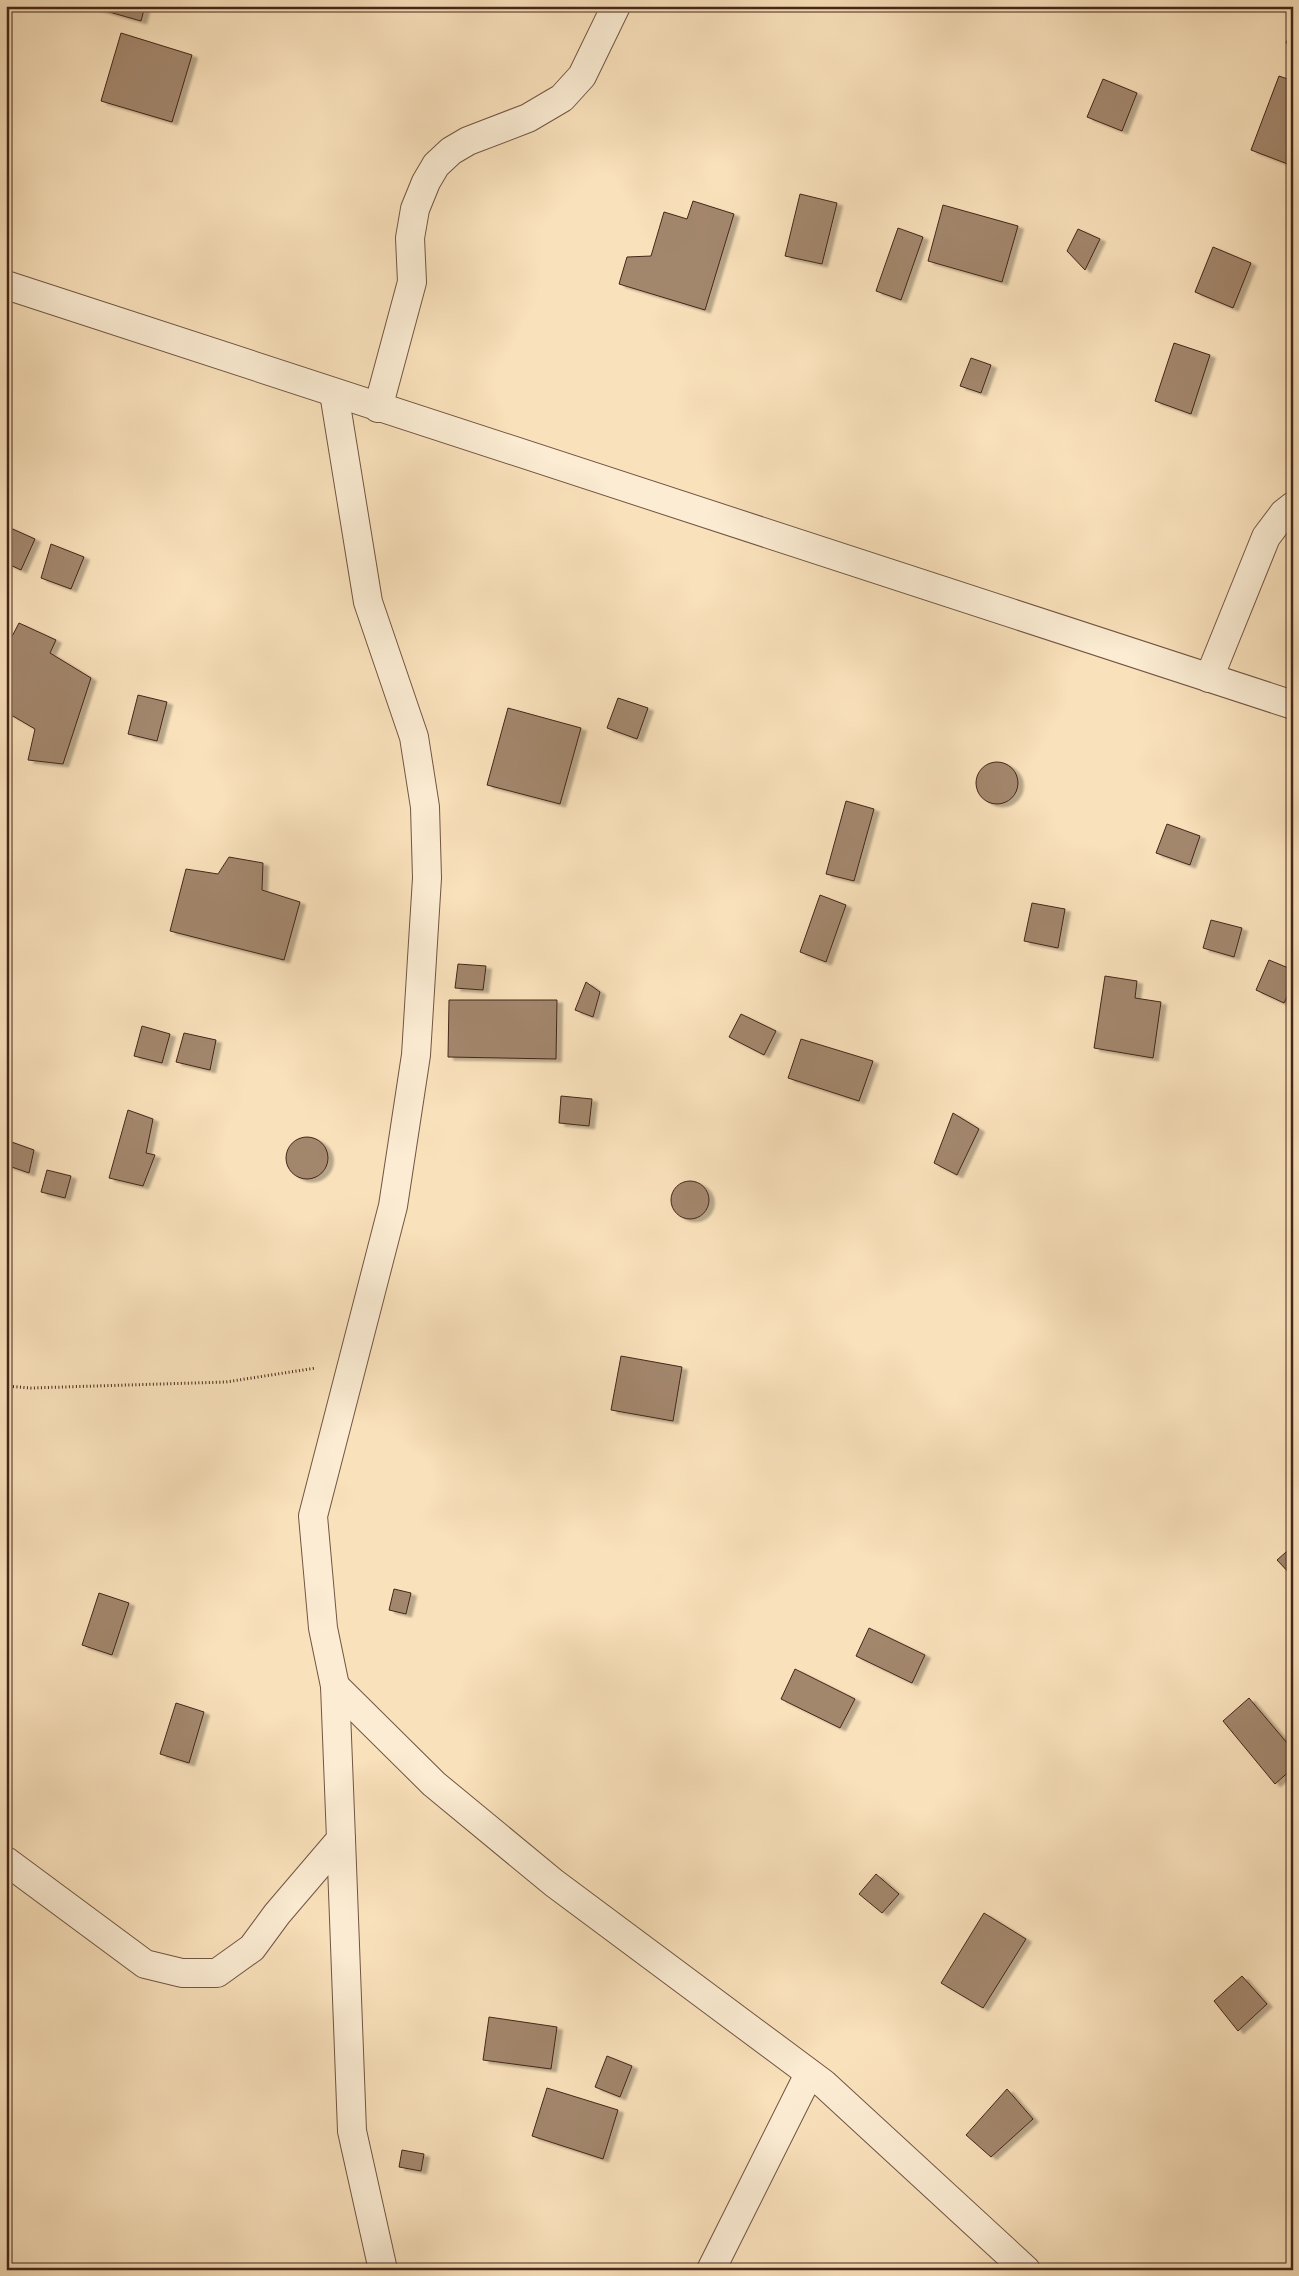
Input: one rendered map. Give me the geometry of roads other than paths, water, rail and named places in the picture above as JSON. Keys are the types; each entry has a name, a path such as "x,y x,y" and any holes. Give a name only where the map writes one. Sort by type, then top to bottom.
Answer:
{"street":[{"path":"378,408 412,282 410,238 415,209 426,182 436,165 451,151 468,141 528,118 562,98 582,76 616,6"},
{"path":"6,286 1293,705"},
{"path":"334,393 368,602 414,737 424,807 427,878 416,1055 393,1206 313,1516 323,1628 335,1686 352,2131 383,2270"},
{"path":"1209,678 1266,537 1284,512 1293,506"},
{"path":"335,1686 434,1784 547,1877 824,2084 1026,2270"},
{"path":"6,1862 145,1964 182,1973 217,1973 252,1948 277,1914 341,1840"},
{"path":"711,2270 809,2074"}]}
